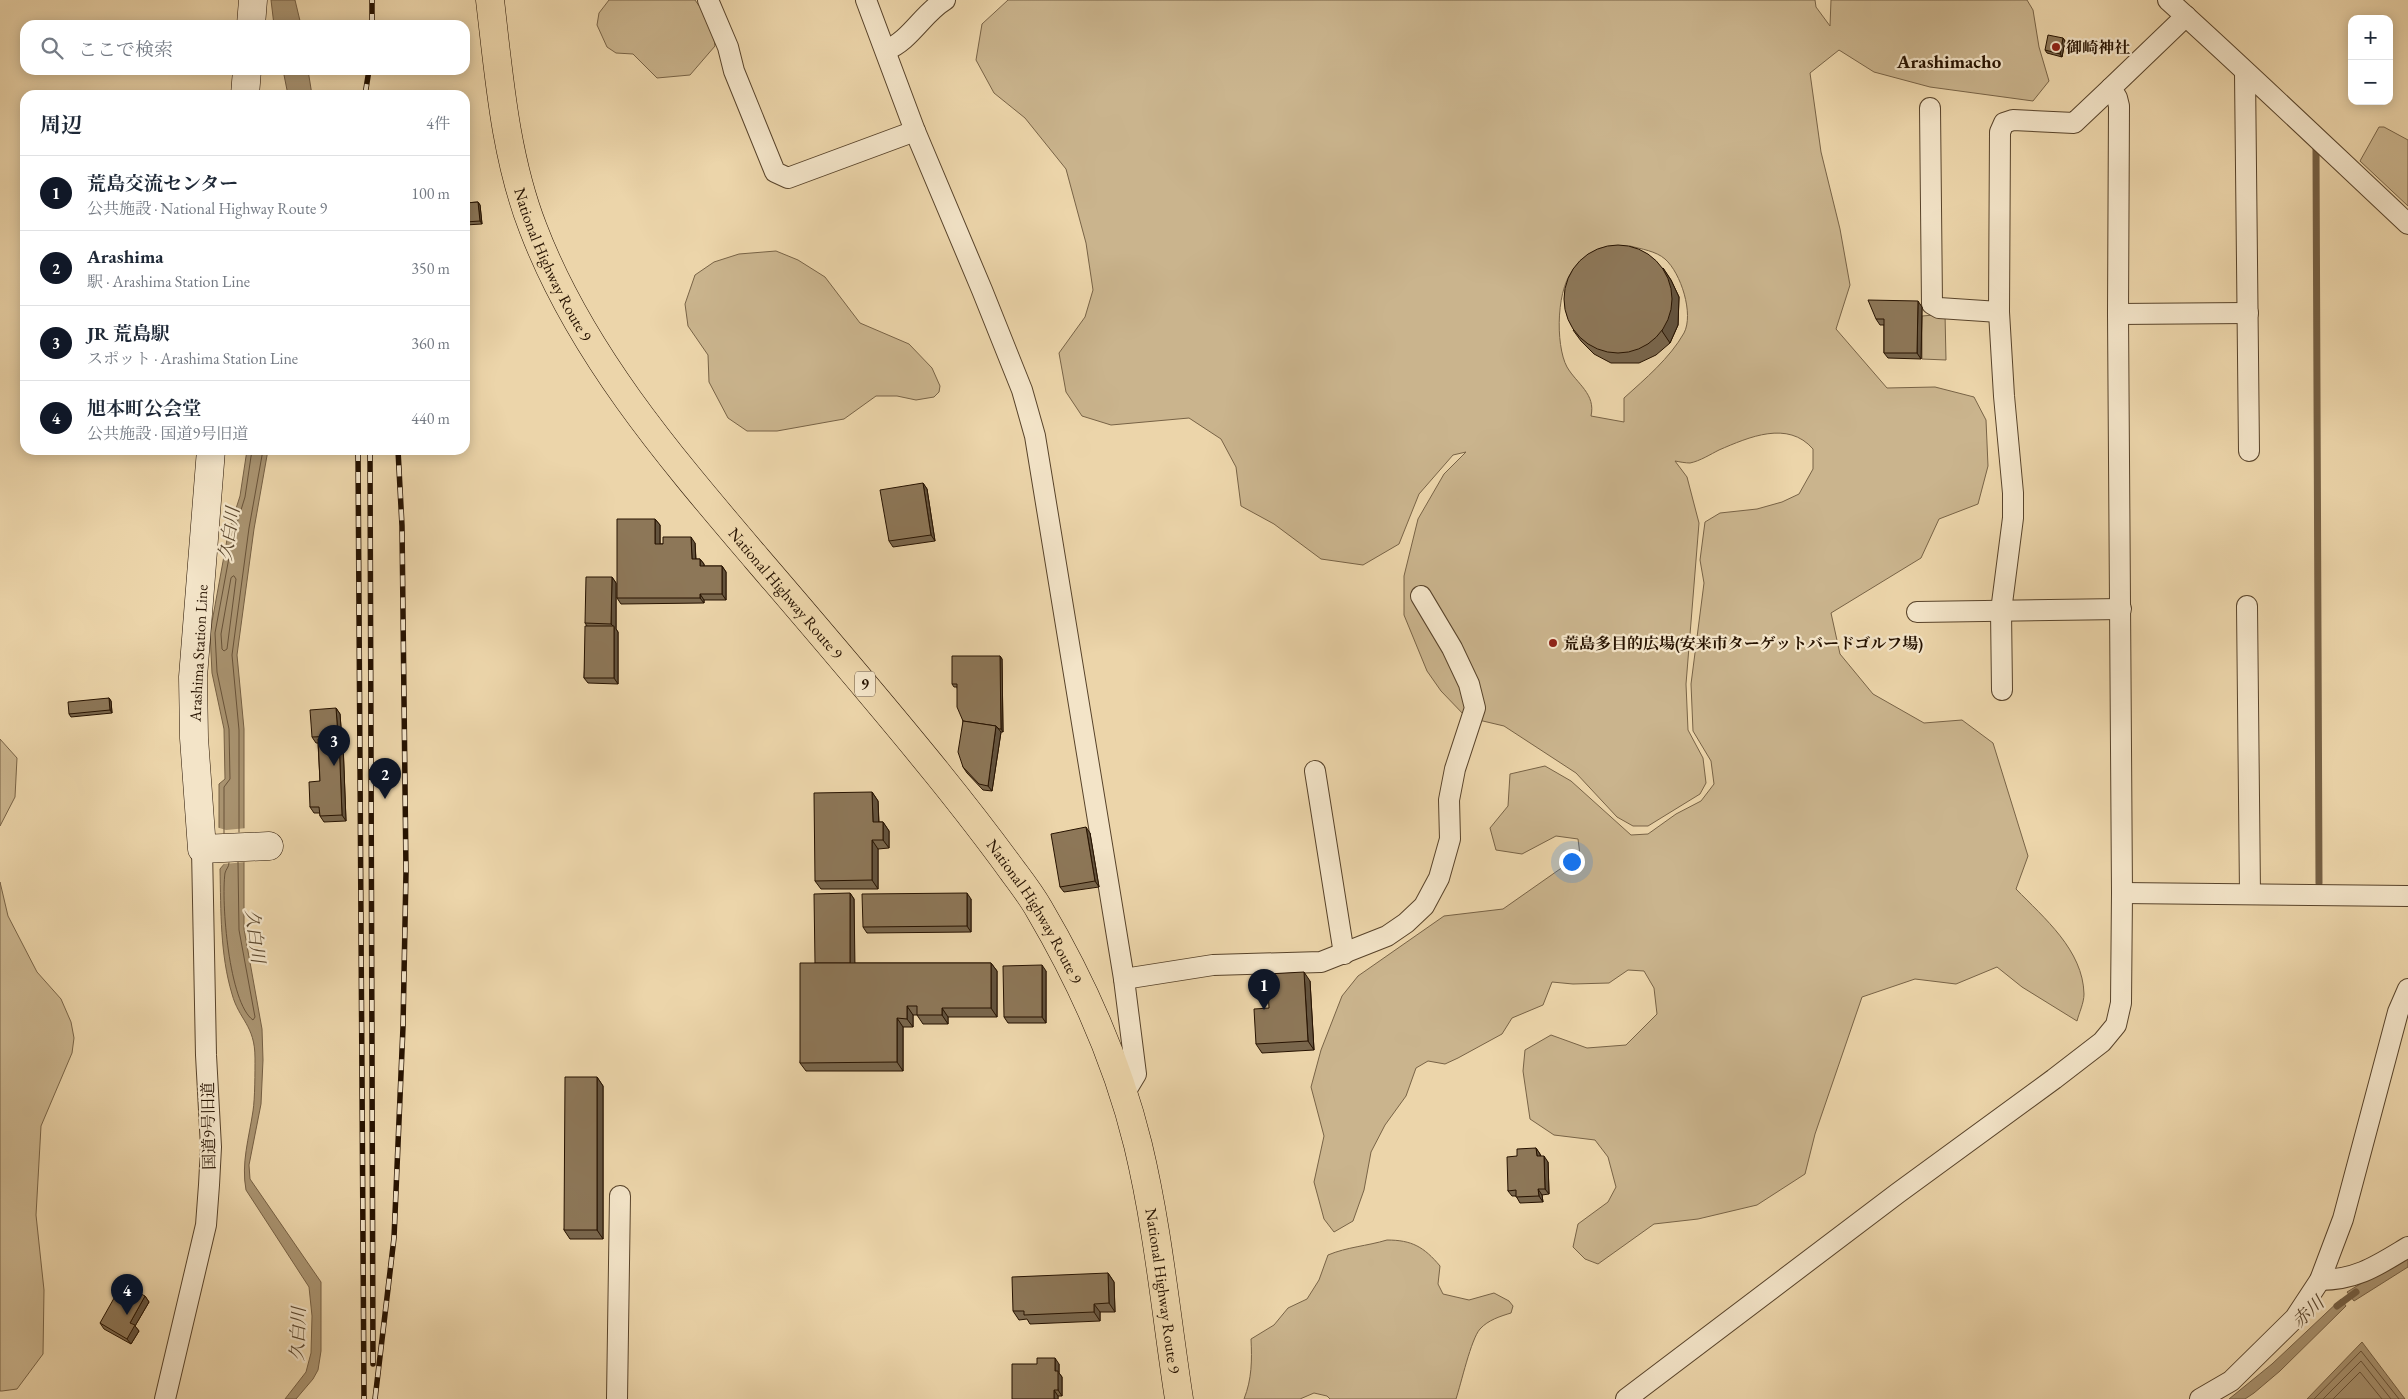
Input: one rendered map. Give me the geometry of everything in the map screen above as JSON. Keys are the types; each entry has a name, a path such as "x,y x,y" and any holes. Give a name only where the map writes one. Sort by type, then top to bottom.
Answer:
{"highway":[{"name":"National Highway Route 9","path":"490,0 503,106 519,185 532,226 559,291 610,373 687,477 871,691 979,825 1038,905 1082,987 1124,1094 1148,1193 1179,1399"}],"main road":[{"path":"251,20 253,0"},
{"path":"245,90 247,75"},
{"name":"Arashima Station Line","path":"210,849 194,738 193,677 211,455"},
{"path":"210,849 259,847"}],"street":[{"path":"708,0 728,47 734,70 775,172 788,178 915,131"},
{"path":"866,0 915,131 990,308 1022,390 1035,436 1124,979 1136,1074 1124,1094"},
{"path":"886,50 897,45 934,6 945,0"},
{"path":"2168,0 2408,224"},
{"path":"2002,690 2001,611 2013,518 2013,493 1999,312 2001,127 2004,123 2013,120 2074,123 2081,119 2186,16"},
{"path":"2245,73 2249,451"},
{"path":"1626,1399 2102,1042 2116,1025 2121,1003 2121,609 2118,106 2117,98 2111,88"},
{"path":"1930,108 1932,304 1939,308 1999,312"},
{"path":"2118,314 2248,313"},
{"path":"1124,979 1213,965 1321,962 1387,936 1406,923 1424,906 1439,878 1450,840 1450,800 1456,769 1475,708 1469,684 1452,648 1421,596"},
{"path":"2247,606 2250,893"},
{"path":"1917,612 2121,609"},
{"path":"1315,771 1344,954"},
{"name":"国道9号旧道","path":"165,1399 206,1225 211,1146 206,1056 210,849"},
{"path":"2122,893 2408,896"},
{"path":"2200,1399 2231,1381 2288,1325 2320,1280 2343,1219 2398,1012 2408,989"},
{"path":"617,1399 620,1196"},
{"path":"2320,1280 2340,1280 2368,1271 2408,1247"}],"shaded area":[{"path":"609,0 695,0 712,24 715,46 690,75 657,78 633,54 616,53 607,47 597,25 599,13"},
{"path":"1008,0 1815,0 1816,7 1830,26 1831,0 2027,0 2033,10 2039,47 2049,81 2033,101 1930,87 1874,72 1839,50 1810,73 1821,152 1840,229 1850,285 1836,329 1887,388 1935,387 1974,397 1986,420 1988,466 1978,504 1939,519 1921,558 1831,613 1840,654 1873,694 1924,723 1962,720 1993,743 2028,856 2016,889 2050,923 2077,963 2082,978 2084,994 2077,1021 2022,987 1997,967 1956,984 1915,979 1862,997 1815,1134 1805,1174 1757,1205 1698,1219 1654,1224 1598,1264 1585,1259 1573,1247 1578,1224 1608,1202 1616,1187 1608,1157 1595,1140 1554,1135 1530,1119 1523,1071 1525,1050 1551,1035 1587,1048 1626,1045 1657,1014 1654,988 1644,971 1628,970 1609,983 1573,984 1552,982 1543,1005 1512,1018 1502,1034 1445,1064 1428,1061 1416,1068 1406,1096 1385,1125 1371,1152 1364,1190 1353,1221 1334,1232 1324,1219 1314,1182 1324,1136 1311,1087 1321,1050 1342,996 1358,976 1444,916 1503,909 1580,855 1578,839 1556,836 1522,854 1496,850 1490,828 1508,806 1510,774 1545,766 1571,781 1631,835 1648,834 1676,814 1701,801 1714,784 1711,761 1693,731 1691,684 1704,583 1700,560 1705,522 1720,513 1757,509 1782,502 1799,494 1813,469 1813,449 1803,440 1792,435 1768,434 1743,440 1694,462 1675,461 1687,477 1699,523 1686,684 1688,730 1703,758 1706,783 1700,794 1648,826 1633,826 1617,817 1576,773 1504,726 1466,717 1441,691 1427,671 1404,615 1404,576 1418,519 1444,474 1466,452 1453,455 1419,494 1399,544 1363,565 1321,559 1274,524 1241,506 1236,467 1221,439 1189,418 1111,425 1082,416 1066,392 1059,353 1085,317 1093,290 1086,243 1066,169 1025,118 994,93 976,60 982,24","holes":["1630,246 1657,254 1671,265 1681,284 1688,315 1684,333 1672,351 1657,368 1624,398 1624,422 1591,416 1591,401 1567,367 1563,357 1559,330 1561,300 1569,275 1576,267 1586,262"]},
{"path":"2379,127 2384,127 2408,140 2408,206 2360,161"},
{"path":"776,251 798,260 825,277 860,323 909,344 932,368 940,386 939,392 934,397 916,400 897,396 876,396 844,419 777,431 747,431 728,418 709,382 708,355 688,326 685,304 695,275 714,262 739,254"},
{"path":"1945,314 1946,360 1922,359 1922,316"},
{"path":"0,739 17,758 15,797 0,826"},
{"path":"0,882 8,916 37,972 61,999 71,1022 74,1038 72,1053 41,1126 36,1215 44,1290 43,1354 17,1389 2,1391 0,1391"},
{"path":"1387,1240 1404,1241 1423,1249 1440,1266 1438,1284 1443,1294 1469,1300 1494,1293 1509,1301 1513,1306 1511,1313 1487,1323 1480,1329 1470,1352 1456,1399 1330,1399 1327,1396 1314,1393 1300,1399 1244,1399 1251,1369 1251,1339 1274,1325 1288,1308 1307,1299 1319,1280 1328,1255"}],"water":[{"path":"271,0 295,0 300,20 273,20"},
{"path":"284,75 309,75 311,90 287,90"},
{"name":"久白川","path":"246,455 267,455 254,529 237,655 244,729 244,929 262,1029 263,1060 261,1104 249,1165 250,1179 321,1282 321,1351 318,1370 296,1399 285,1399 306,1372 311,1353 312,1316 309,1287 246,1190 244,1170 254,1099 254,1047 250,1030 232,994 225,964 222,932 220,869 224,864 219,829 219,784 225,779 224,729 212,673 210,633 228,534 240,496"},
{"path":"2408,1255 2408,1267 2354,1301 2347,1292"},
{"path":"2341,1299 2346,1306 2280,1371 2245,1399 2229,1399 2272,1364"},
{"path":"2362,1342 2405,1399 2307,1399"}],"pier":[{"path":"216,827 226,830 247,828 246,862 224,864 218,869 222,864"}],"building":[{"name":"御崎神社","path":"2048,35 2063,38 2060,54 2045,50"},
{"path":"478,202 480,221 470,222 470,203"},
{"path":"1618,245 1639,249 1656,261 1668,278 1672,299 1668,320 1656,337 1639,349 1618,353 1597,349 1580,337 1568,320 1564,299 1568,278 1580,261 1597,249"},
{"path":"1868,300 1918,301 1917,353 1884,353 1884,319 1876,319"},
{"path":"923,483 931,535 889,541 880,490"},
{"path":"617,519 655,519 655,544 663,544 663,537 691,537 692,559 700,559 700,566 722,566 722,594 700,594 700,598 617,598"},
{"path":"586,577 612,577 611,624 585,623"},
{"path":"585,626 614,626 614,678 584,678"},
{"path":"952,656 1000,656 1001,729 996,726 963,721 957,707 957,684 952,684"},
{"path":"109,698 110,710 69,714 68,702"},
{"path":"336,708 338,736 312,737 310,710"},
{"path":"963,721 996,726 988,786 979,784 963,767 958,752"},
{"path":"339,738 342,815 320,816 319,807 310,807 309,782 320,781 318,739"},
{"path":"872,792 873,822 883,822 883,840 872,840 872,880 815,881 814,793"},
{"path":"1086,827 1095,881 1060,887 1051,834"},
{"path":"850,893 850,963 815,963 814,894"},
{"path":"967,893 967,926 863,927 862,894"},
{"path":"800,963 991,963 991,1008 942,1008 942,1015 917,1015 917,1006 907,1006 907,1019 897,1018 897,1062 800,1063"},
{"path":"1042,965 1042,1017 1004,1017 1003,966"},
{"path":"1304,972 1308,1041 1256,1044 1254,1009 1269,1008 1267,974"},
{"path":"565,1077 597,1077 597,1230 564,1230"},
{"path":"1536,1148 1537,1156 1544,1156 1545,1189 1538,1189 1539,1196 1516,1197 1516,1190 1508,1191 1507,1157 1517,1156 1517,1149"},
{"path":"1108,1273 1109,1303 1094,1304 1094,1312 1024,1315 1024,1311 1013,1311 1012,1277"},
{"path":"122,1284 145,1296 130,1323 135,1325 127,1339 100,1323"},
{"path":"1037,1358 1055,1358 1055,1371 1058,1371 1058,1390 1054,1390 1054,1399 1012,1399 1012,1364 1037,1364"}],"waterway":[{"path":"2316,149 2319,883"},
{"name":"赤川","path":"2337,1306 2356,1292"}],"railway":[{"path":"372,0 372,20"},
{"path":"366,90 368,75"},
{"path":"358,455 364,1399"},
{"path":"370,455 373,1364"},
{"path":"375,1399 394,1238 403,1027 406,872 402,526 398,455"}],"place":[{"name":"御崎神社","path":"2056,47"},
{"name":"荒島多目的広場(安来市ターゲットバードゴルフ場)","path":"1553,643"},
{"name":"JR 荒島駅","path":"334,766"},
{"name":"Arashima","path":"385,799"},
{"name":"荒島交流センター","path":"1264,1010"},
{"name":"旭本町公会堂","path":"127,1315"}],"district":[{"name":"Arashimacho","path":"1949,61"}]}
